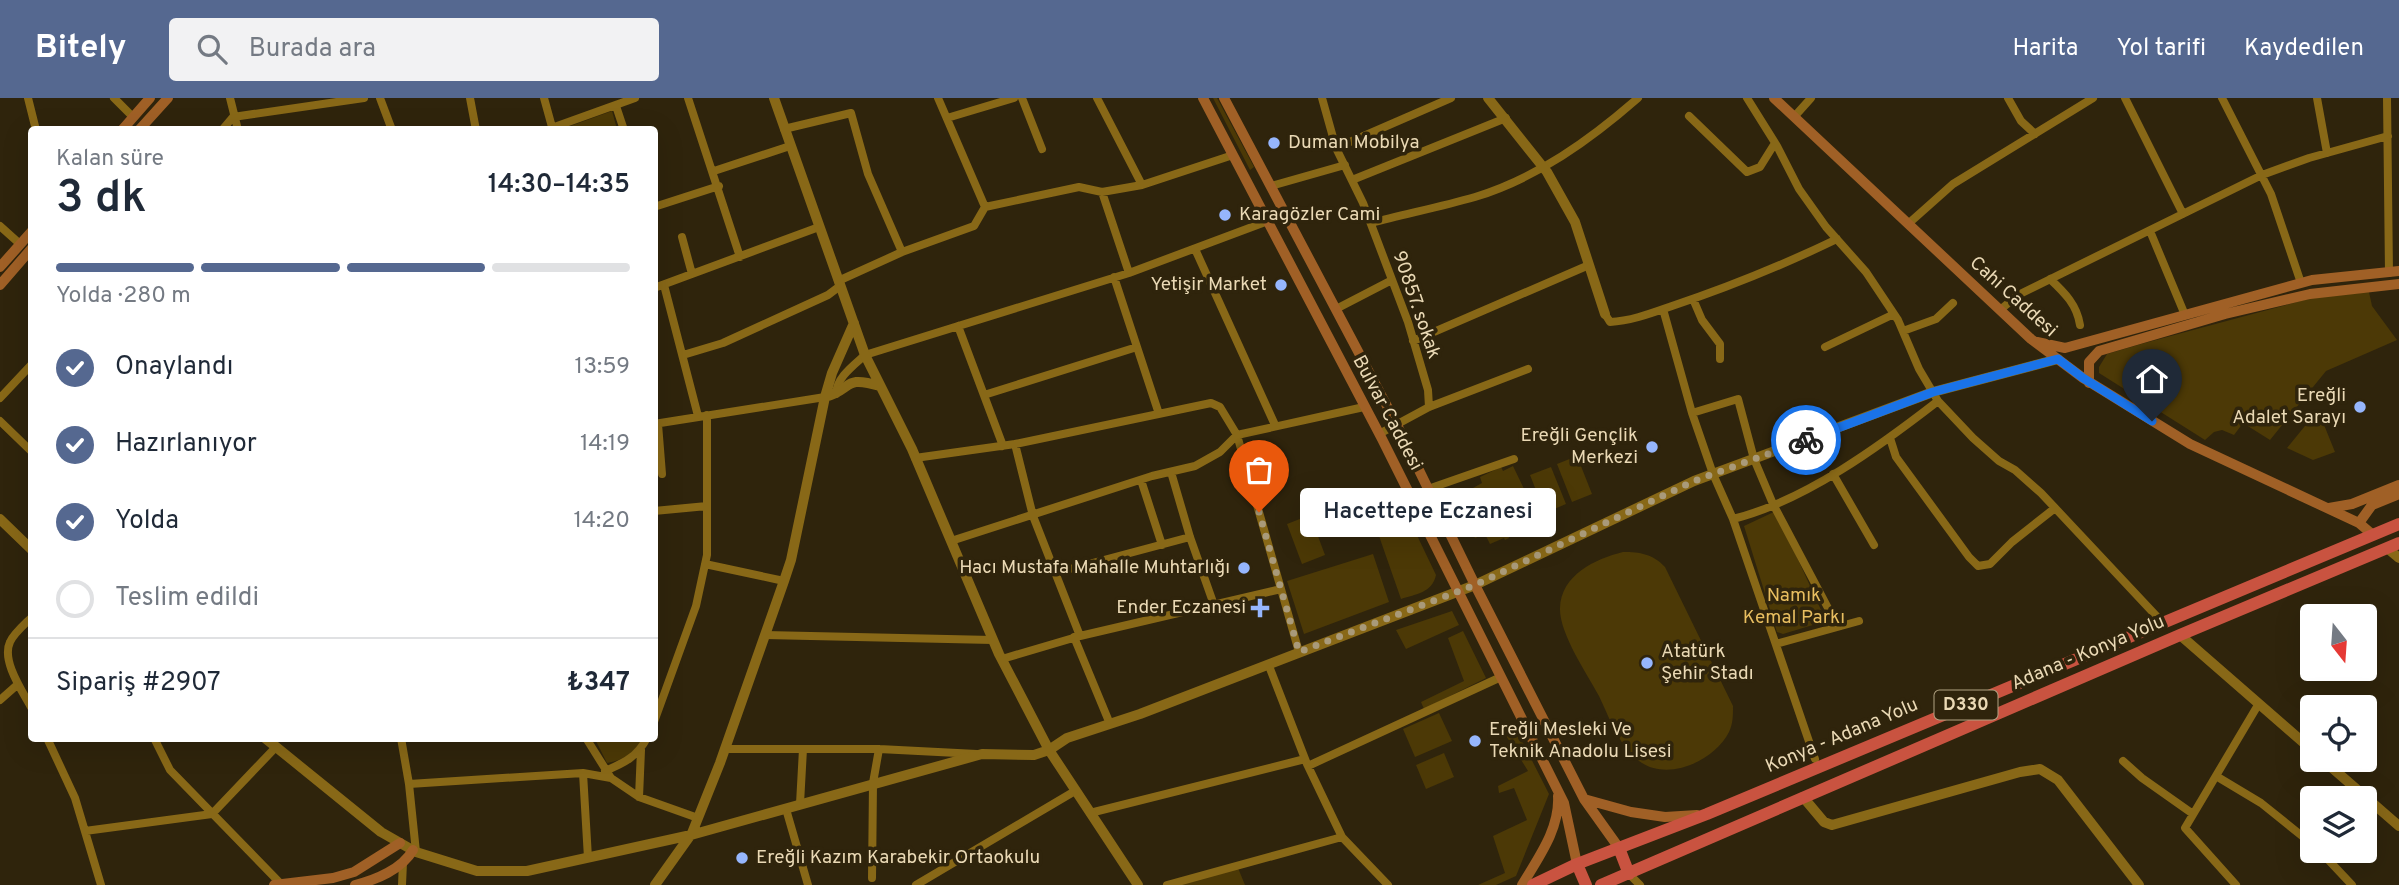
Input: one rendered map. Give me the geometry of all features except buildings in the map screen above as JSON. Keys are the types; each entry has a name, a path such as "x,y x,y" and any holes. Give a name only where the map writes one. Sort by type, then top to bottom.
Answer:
{"highway":[{"name":"Konya - Adana Yolu","path":"1533,885 1577,864 1707,814 2399,524"},
{"path":"2373,535 2393,546"},
{"name":"Adana - Konya Yolu","path":"1601,885 2393,546"},
{"path":"1619,848 1629,874"},
{"path":"1577,864 1586,885"}],"main road":[{"path":"125,126 150,98"},
{"path":"143,126 168,98"},
{"name":"Bulvar Caddesi","path":"1203,98 1379,434 1564,803 1577,864"},
{"path":"1224,98 1397,425 1584,799 1619,848"},
{"name":"Cahi Caddesi","path":"1774,98 2035,342 2090,383 2190,444 2329,508 2359,523 2373,535"},
{"path":"0,267 26,246"},
{"path":"0,285 26,246"},
{"path":"2035,342 2064,348 2301,284 2394,272"},
{"path":"2090,383 2089,362 2099,351 2225,314 2310,294 2399,284"},
{"path":"2329,508 2353,504 2399,485"},
{"path":"2359,523 2372,505 2399,494"},
{"path":"1522,885 1551,834 1559,809 1557,790"},
{"path":"1584,799 1631,812 1665,817 1707,814"},
{"path":"274,885 333,878 354,872 400,843"},
{"path":"355,885 386,874 415,851"}],"street":[{"path":"28,98 35,126"},
{"path":"114,98 133,117"},
{"path":"230,98 236,126"},
{"path":"225,126 233,117 363,98"},
{"path":"380,98 390,126"},
{"path":"470,98 476,126"},
{"path":"544,98 549,126"},
{"path":"555,126 635,98"},
{"path":"688,98 719,186 740,257"},
{"path":"774,98 865,355 915,458 993,640 1049,750 1138,885"},
{"path":"938,98 985,207"},
{"path":"947,118 1014,98"},
{"path":"1022,98 1042,149"},
{"name":"90857. sokak","path":"1322,98 1336,148 1371,223 1392,280 1428,390 1429,407"},
{"path":"1336,148 1451,98"},
{"path":"1488,98 1544,168 1575,222 1610,322 1622,322 1728,288 1837,239"},
{"path":"1371,223 1477,196 1544,168 1596,135 1638,98"},
{"path":"1747,98 1799,189 1866,272 1894,314 1919,369 1936,396 1973,438 1999,461 2015,470 2055,509 2162,622"},
{"path":"1794,117 1811,98"},
{"path":"2008,98 2021,121 2035,134"},
{"path":"1908,224 1954,184 2093,98"},
{"path":"2125,98 2183,214"},
{"path":"2222,98 2271,194 2301,284"},
{"path":"2317,98 2327,153"},
{"path":"2387,98 2394,272"},
{"path":"1100,99 1142,185"},
{"path":"616,106 623,126"},
{"path":"784,129 852,113 868,174 896,234 901,252"},
{"path":"1689,116 1747,172 1760,167 1775,143"},
{"path":"1352,180 1506,118"},
{"path":"2388,125 2399,126"},
{"path":"2000,310 2018,295 2262,175 2388,136"},
{"path":"714,171 790,146"},
{"path":"683,355 723,343 828,295 839,283 901,252 974,226 985,207 1079,187 1102,192 1142,185 1233,155"},
{"path":"1271,186 1345,165"},
{"path":"658,206 719,186"},
{"path":"1102,192 1129,273"},
{"path":"836,394 836,387 849,369 865,355 1114,278 1268,221"},
{"path":"0,226 26,246"},
{"path":"658,287 819,228"},
{"path":"2150,231 2185,315"},
{"path":"682,237 692,274"},
{"path":"1195,249 1275,425"},
{"path":"1413,341 1589,265"},
{"path":"1114,278 1158,414"},
{"path":"2050,279 2066,294 2078,314 2080,325"},
{"path":"1336,309 1392,280"},
{"path":"658,711 696,606 705,564 708,506 703,416 664,285"},
{"path":"1693,299 1702,320 1720,344 1720,359"},
{"path":"1903,331 1936,319 1953,303"},
{"path":"1663,309 1692,413 1713,474 1733,519 1815,759"},
{"path":"1825,347 1894,314"},
{"path":"655,885 691,835 725,749 791,560 825,397 832,373 854,323"},
{"path":"958,326 1003,446"},
{"path":"984,395 1137,347"},
{"path":"725,749 879,749 1034,755 1049,750 1067,737 1269,666 1475,585 1694,481 1936,396 2058,359"},
{"path":"0,398 28,368"},
{"path":"1379,434 1429,407 1528,369"},
{"path":"658,424 825,397 836,394 849,383 861,380 880,386"},
{"path":"1733,519 1754,513 1833,474 1890,438 1936,396"},
{"path":"1692,413 1738,399 1754,459 1773,504 1837,625"},
{"path":"915,458 1015,444 1212,403 1220,407 1237,435 1299,652"},
{"path":"951,541 1208,460 1220,453 1237,435 1364,407"},
{"path":"0,421 28,445"},
{"path":"1890,438 1896,457 1969,557 1979,566 1990,564 2012,542 2055,509"},
{"path":"658,441 662,474"},
{"path":"1015,444 1033,516 1110,724"},
{"path":"1428,489 1514,458"},
{"path":"1171,472 1214,605"},
{"path":"1833,474 1874,545"},
{"path":"1141,480 1162,545"},
{"path":"658,511 708,506"},
{"path":"1,522 28,546"},
{"path":"1055,573 1190,537"},
{"path":"2393,546 2399,558"},
{"path":"705,564 784,581"},
{"path":"1002,659 1077,636 1281,589"},
{"path":"1776,644 1859,621"},
{"path":"28,622 10,642 7,652 17,685 28,703"},
{"path":"765,635 993,640"},
{"path":"2180,635 2300,740"},
{"path":"1269,666 1306,763 1342,837 1388,885"},
{"path":"1090,813 1306,763 1501,677"},
{"path":"0,700 17,685"},
{"path":"2236,885 2185,828 2258,705"},
{"path":"49,742 75,798 101,885"},
{"path":"155,742 170,770 281,884"},
{"path":"269,742 380,832 415,851 477,872 527,871 691,835 982,754"},
{"path":"402,742 409,784 415,851"},
{"path":"588,742 608,775 639,797 698,818"},
{"path":"409,784 583,773 608,775 641,750 645,742"},
{"path":"85,831 212,814 275,748"},
{"path":"800,804 803,749"},
{"path":"872,878 873,783 879,749"},
{"path":"639,797 641,750"},
{"path":"2123,761 2193,814"},
{"path":"1803,797 1824,822 1832,825 2020,772 2040,769 2058,780 2139,885"},
{"path":"2336,772 2351,786"},
{"path":"583,773 588,858"},
{"path":"2216,776 2261,803 2300,834"},
{"path":"916,885 1076,791"},
{"path":"786,808 808,885"},
{"path":"2377,809 2399,826"},
{"path":"1167,885 1342,837"},
{"path":"402,885 403,862"},
{"path":"2331,863 2352,885"},
{"path":"1629,874 1640,885"}],"green space":[{"path":"1213,98 1217,98 1254,167 1250,170"},
{"path":"612,111 616,126 570,126"},
{"path":"2369,292 2372,306 2397,340 2326,371 2270,440 2243,423 2234,435 2222,430 2214,432 2205,440 2099,373 2099,367 2107,354 2312,298"},
{"path":"2318,410 2335,452 2313,460 2287,448"},
{"path":"1577,456 1592,494 1572,502 1557,464"},
{"path":"1513,466 1539,520 1536,521 1537,525 1525,527 1526,530 1517,534 1515,531 1508,535 1509,538 1490,544 1485,534 1475,538 1461,508 1479,500 1473,488 1482,483 1480,477 1501,467 1503,471"},
{"path":"1551,467 1566,504 1545,513 1530,475"},
{"path":"1401,502 1436,575 1427,589 1401,599 1371,513"},
{"name":"Namık Kemal Parkı","path":"1776,511 1826,621 1783,634 1777,632 1744,526"},
{"path":"1310,515 1325,555 1302,564 1287,524"},
{"name":"Atatürk Şehir Stadı","path":"1623,552 1646,555 1665,567 1733,706 1731,726 1722,742 1703,759 1691,765 1665,770 1653,768 1634,757 1616,733 1564,629 1560,608 1566,586 1581,570 1591,564"},
{"path":"1373,554 1389,602 1304,634 1287,581"},
{"path":"1452,611 1459,625 1406,649 1396,630"},
{"path":"1463,631 1486,678 1424,709 1421,702 1464,681 1448,638"},
{"path":"1439,713 1452,741 1415,757 1403,729"},
{"path":"1516,729 1549,794 1516,876 1496,885 1478,885 1505,873 1493,836 1527,820 1514,788 1499,793 1498,786 1528,771 1505,734"},
{"path":"596,742 641,742 628,755 607,763"},
{"path":"1444,753 1454,777 1426,789 1416,765"},
{"path":"1238,868 1245,885 1178,885"}],"way so far":[{"path":"1259,512 1299,652 1475,585 1694,481 1806,440"}],"place":[{"name":"Duman Mobilya","path":"1274,143"},
{"name":"Karagözler Cami","path":"1225,215"},
{"name":"Yetişir Market","path":"1281,285"},
{"name":"Ereğli Adalet Sarayı","path":"2360,407"},
{"name":"Ereğli Gençlik Merkezi","path":"1652,447"},
{"name":"Hacettepe Eczanesi","path":"1259,512"},
{"name":"Hacı Mustafa Mahalle Muhtarlığı","path":"1244,568"},
{"name":"Ender Eczanesi","path":"1260,608"},
{"name":"Atatürk Şehir Stadı","path":"1647,663"},
{"name":"Ereğli Mesleki Ve Teknik Anadolu Lisesi","path":"1475,741"},
{"name":"Ereğli Kazım Karabekir Ortaokulu","path":"742,858"}],"route":[{"path":"1806,440 1933,392 2058,359 2152,421"}]}
